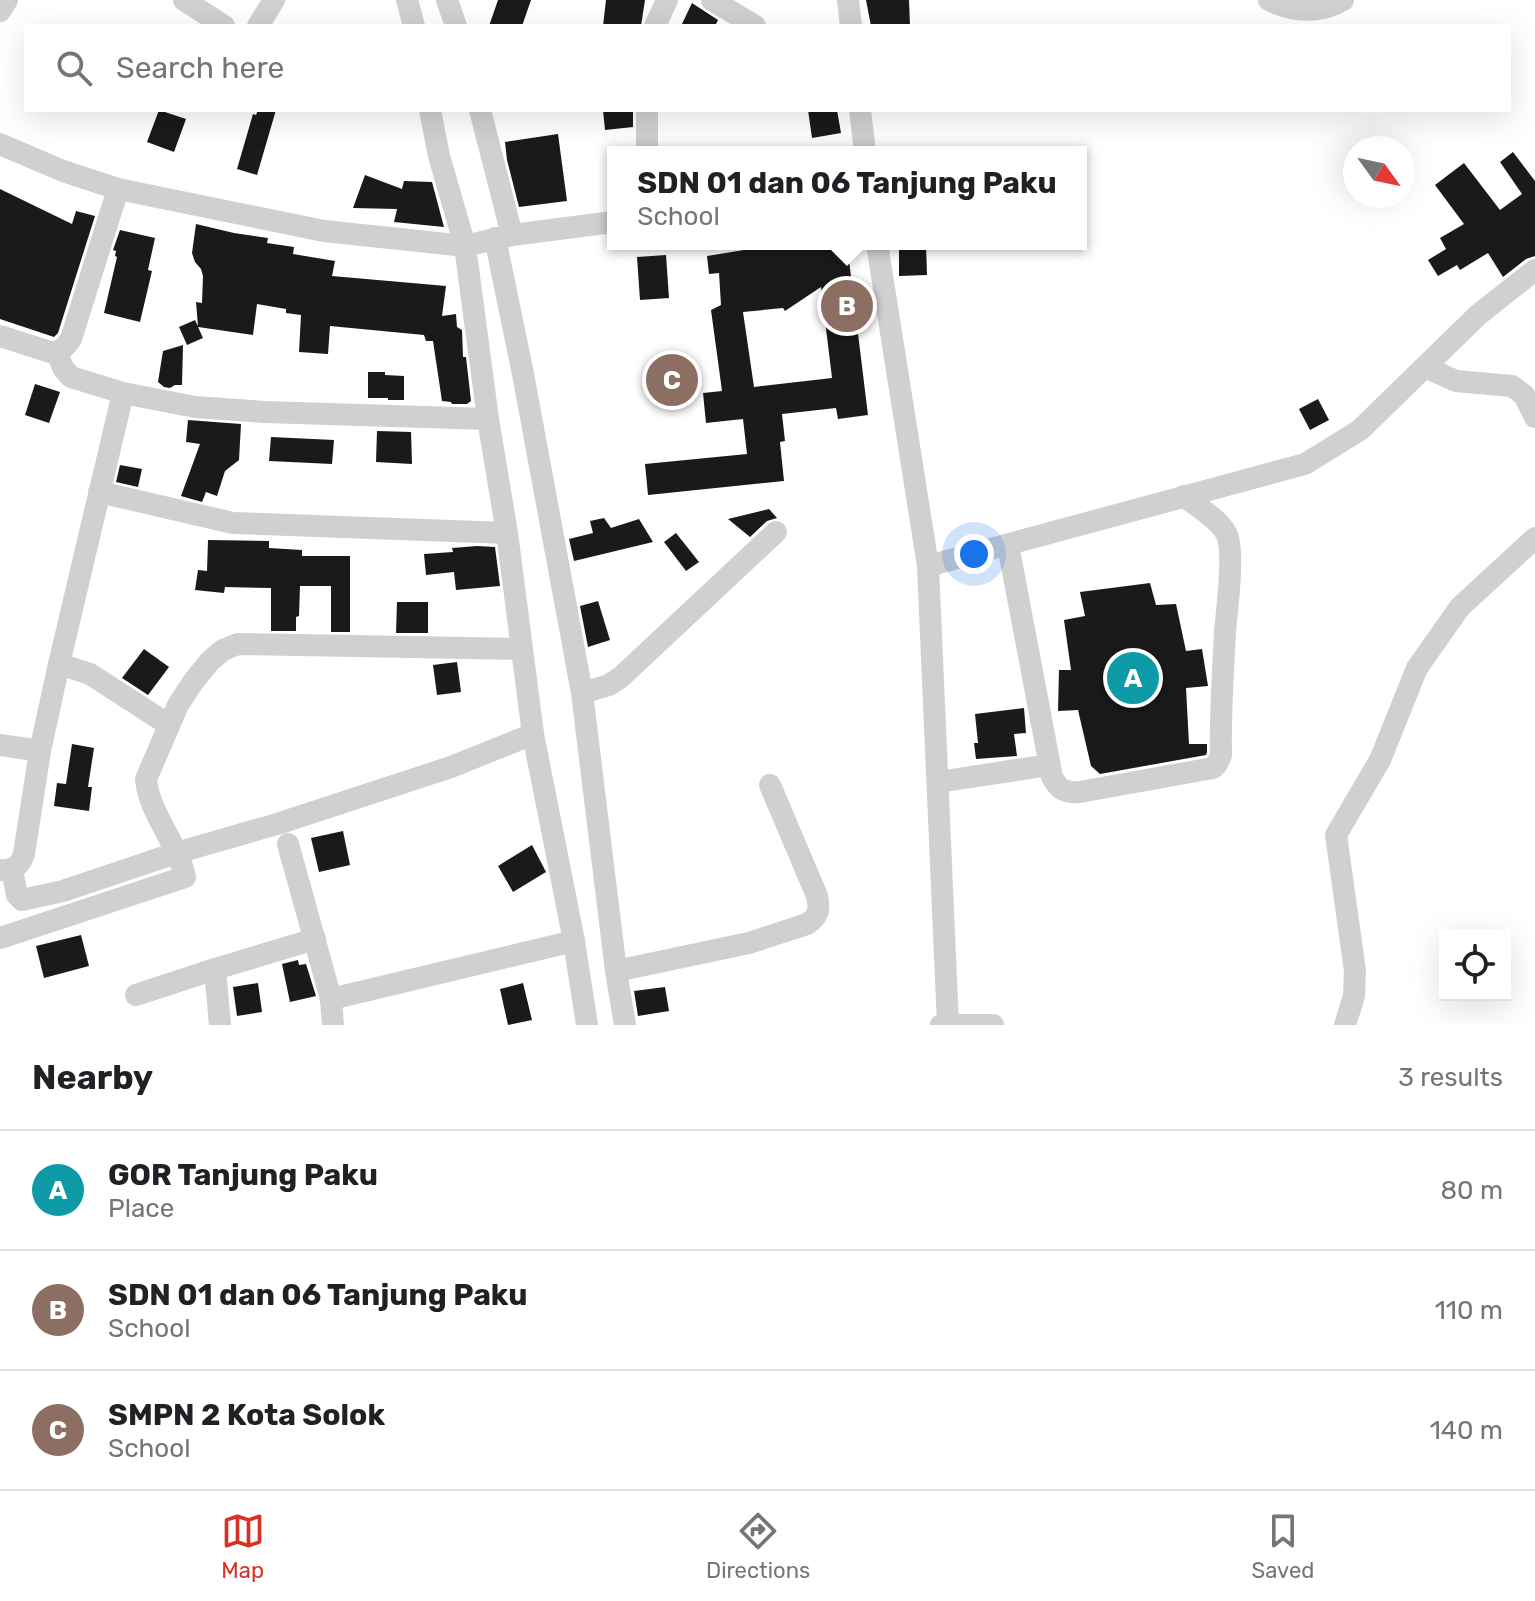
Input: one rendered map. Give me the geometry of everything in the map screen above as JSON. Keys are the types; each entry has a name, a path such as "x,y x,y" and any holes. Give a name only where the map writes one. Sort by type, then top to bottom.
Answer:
{"street":[{"path":"0,11 7,0"},
{"path":"184,0 221,24"},
{"path":"259,24 274,0"},
{"path":"407,0 413,24"},
{"path":"447,0 455,24"},
{"path":"656,24 667,0"},
{"path":"712,0 752,24"},
{"path":"848,0 851,24"},
{"path":"1269,0 1291,7 1322,10 1343,0"},
{"path":"430,112 439,156 465,246 533,734 574,941 587,1025"},
{"path":"480,112 504,237 523,374 582,693 625,1025"},
{"path":"647,112 647,146"},
{"path":"860,112 864,146"},
{"path":"0,144 63,171 118,189 324,231 465,246 504,237 607,223"},
{"path":"0,336 50,352 62,350 71,339 118,189"},
{"path":"878,250 928,566 948,1025"},
{"path":"928,566 1305,464 1360,430 1478,315 1535,270"},
{"path":"57,352 63,368 71,377 123,393 195,407 488,419"},
{"path":"1425,367 1456,381 1512,386 1524,395 1535,417"},
{"path":"123,393 40,751 24,854 22,861 6,870 22,900 63,891 176,853 277,824 451,767 533,734"},
{"path":"99,492 233,523 507,533"},
{"path":"1008,545 1049,765 1057,786 1062,791 1073,793 1213,768 1221,755 1230,557 1228,537 1215,521 1184,496"},
{"path":"582,693 609,685 621,677 776,532"},
{"path":"1345,1025 1354,996 1355,971 1336,835 1380,760 1424,656 1460,607 1535,538"},
{"path":"0,938 183,879 185,875 157,813 146,779 178,705 210,661 223,650 238,644 521,649"},
{"path":"59,664 90,674 169,725"},
{"path":"0,745 40,751"},
{"path":"938,782 1049,765"},
{"path":"616,971 749,943 815,919 819,912 817,896 770,785"},
{"path":"288,844 331,999 333,1025"},
{"path":"136,995 315,939"},
{"path":"331,999 574,941"},
{"path":"215,969 220,1025"},
{"path":"941,1025 993,1025"}],"building":[{"path":"498,0 531,0 523,24 490,24"},
{"path":"606,0 645,0 641,24 603,24"},
{"path":"866,0 909,0 910,24 871,24"},
{"path":"692,3 718,20 716,24 682,24"},
{"path":"158,112 186,119 174,152 147,142"},
{"path":"257,112 275,112 257,175 237,169 253,114"},
{"path":"603,112 633,112 633,127 605,130"},
{"path":"808,112 837,112 841,133 812,138"},
{"path":"558,134 567,201 519,207 505,142"},
{"path":"1513,152 1535,181 1535,256 1526,259 1503,277 1488,253 1460,270 1457,265 1438,276 1428,260 1446,249 1440,238 1464,224 1435,185 1464,163 1500,210 1522,194 1500,162"},
{"path":"365,175 402,189 404,181 432,182 444,227 394,222 397,209 353,208"},
{"path":"0,189 72,224 76,211 95,216 58,333 54,337 0,319"},
{"path":"196,224 268,238 267,243 294,247 293,254 335,261 332,276 446,286 442,316 456,314 457,327 462,330 463,357 466,357 471,401 452,404 442,401 433,341 426,341 424,335 330,326 328,354 299,352 301,315 257,304 253,335 198,327 203,338 187,345 179,327 195,320 198,326 196,302 202,303 203,276 192,253"},
{"path":"120,230 155,238 148,270 152,271 140,322 104,313 117,257 113,250"},
{"path":"744,250 848,250 868,415 838,419 836,408 782,414 785,441 780,442 784,481 648,495 645,464 747,454 743,419 706,423 703,393 722,391 711,310 721,305 719,273 709,274 707,256","holes":["821,287 832,378 754,387 743,312 783,308 785,311"]},
{"path":"899,250 926,250 927,275 899,276"},
{"path":"666,255 669,298 640,300 637,257"},
{"path":"183,345 182,385 164,387 158,382 163,351"},
{"path":"368,372 404,376 404,400 368,398"},
{"path":"35,384 60,392 49,423 25,415"},
{"path":"1318,399 1329,420 1310,430 1299,409"},
{"path":"188,420 241,424 239,460 225,471 217,496 206,492 202,502 181,496 200,444 186,442"},
{"path":"377,431 411,432 412,464 376,462"},
{"path":"271,437 334,440 332,464 269,461"},
{"path":"120,465 142,469 138,487 116,482"},
{"path":"769,509 777,518 767,521 750,537 728,519"},
{"path":"604,518 611,528 639,519 653,542 574,561 569,539 593,533 590,521"},
{"path":"676,533 699,562 686,571 664,542"},
{"path":"208,540 269,541 269,548 302,550 302,556 350,556 350,632 331,632 331,586 300,586 296,631 271,631 271,588 225,587 224,593 195,590 198,570 207,571"},
{"path":"477,546 495,547 500,586 456,590 454,572 426,575 424,554"},
{"path":"1150,583 1156,605 1176,604 1186,651 1202,649 1208,686 1186,688 1189,744 1207,744 1207,752 1206,755 1100,774 1091,766 1078,710 1058,711 1059,670 1071,670 1064,620 1085,616 1080,592"},
{"path":"598,601 610,640 588,647 580,606"},
{"path":"397,602 428,602 428,633 396,633"},
{"path":"144,649 169,667 148,695 122,678"},
{"path":"457,662 461,692 437,695 433,665"},
{"path":"1024,708 1026,733 1014,734 1017,756 976,759 975,714"},
{"path":"72,744 94,748 88,787 92,787 89,811 54,806 57,783 66,784"},
{"path":"343,831 350,865 319,872 311,838"},
{"path":"532,845 546,872 513,892 498,866"},
{"path":"81,935 89,966 44,978 36,946"},
{"path":"298,960 299,965 306,964 316,996 290,1002 282,964"},
{"path":"258,983 262,1012 237,1016 233,987"},
{"path":"523,983 532,1020 508,1025 500,989"},
{"path":"665,987 669,1011 638,1016 634,991"}],"place":[{"name":"SDN 01 dan 06 Tanjung Paku","path":"847,306"},
{"name":"SMPN 2 Kota Solok","path":"672,380"},
{"name":"GOR Tanjung Paku","path":"1133,678"}]}
